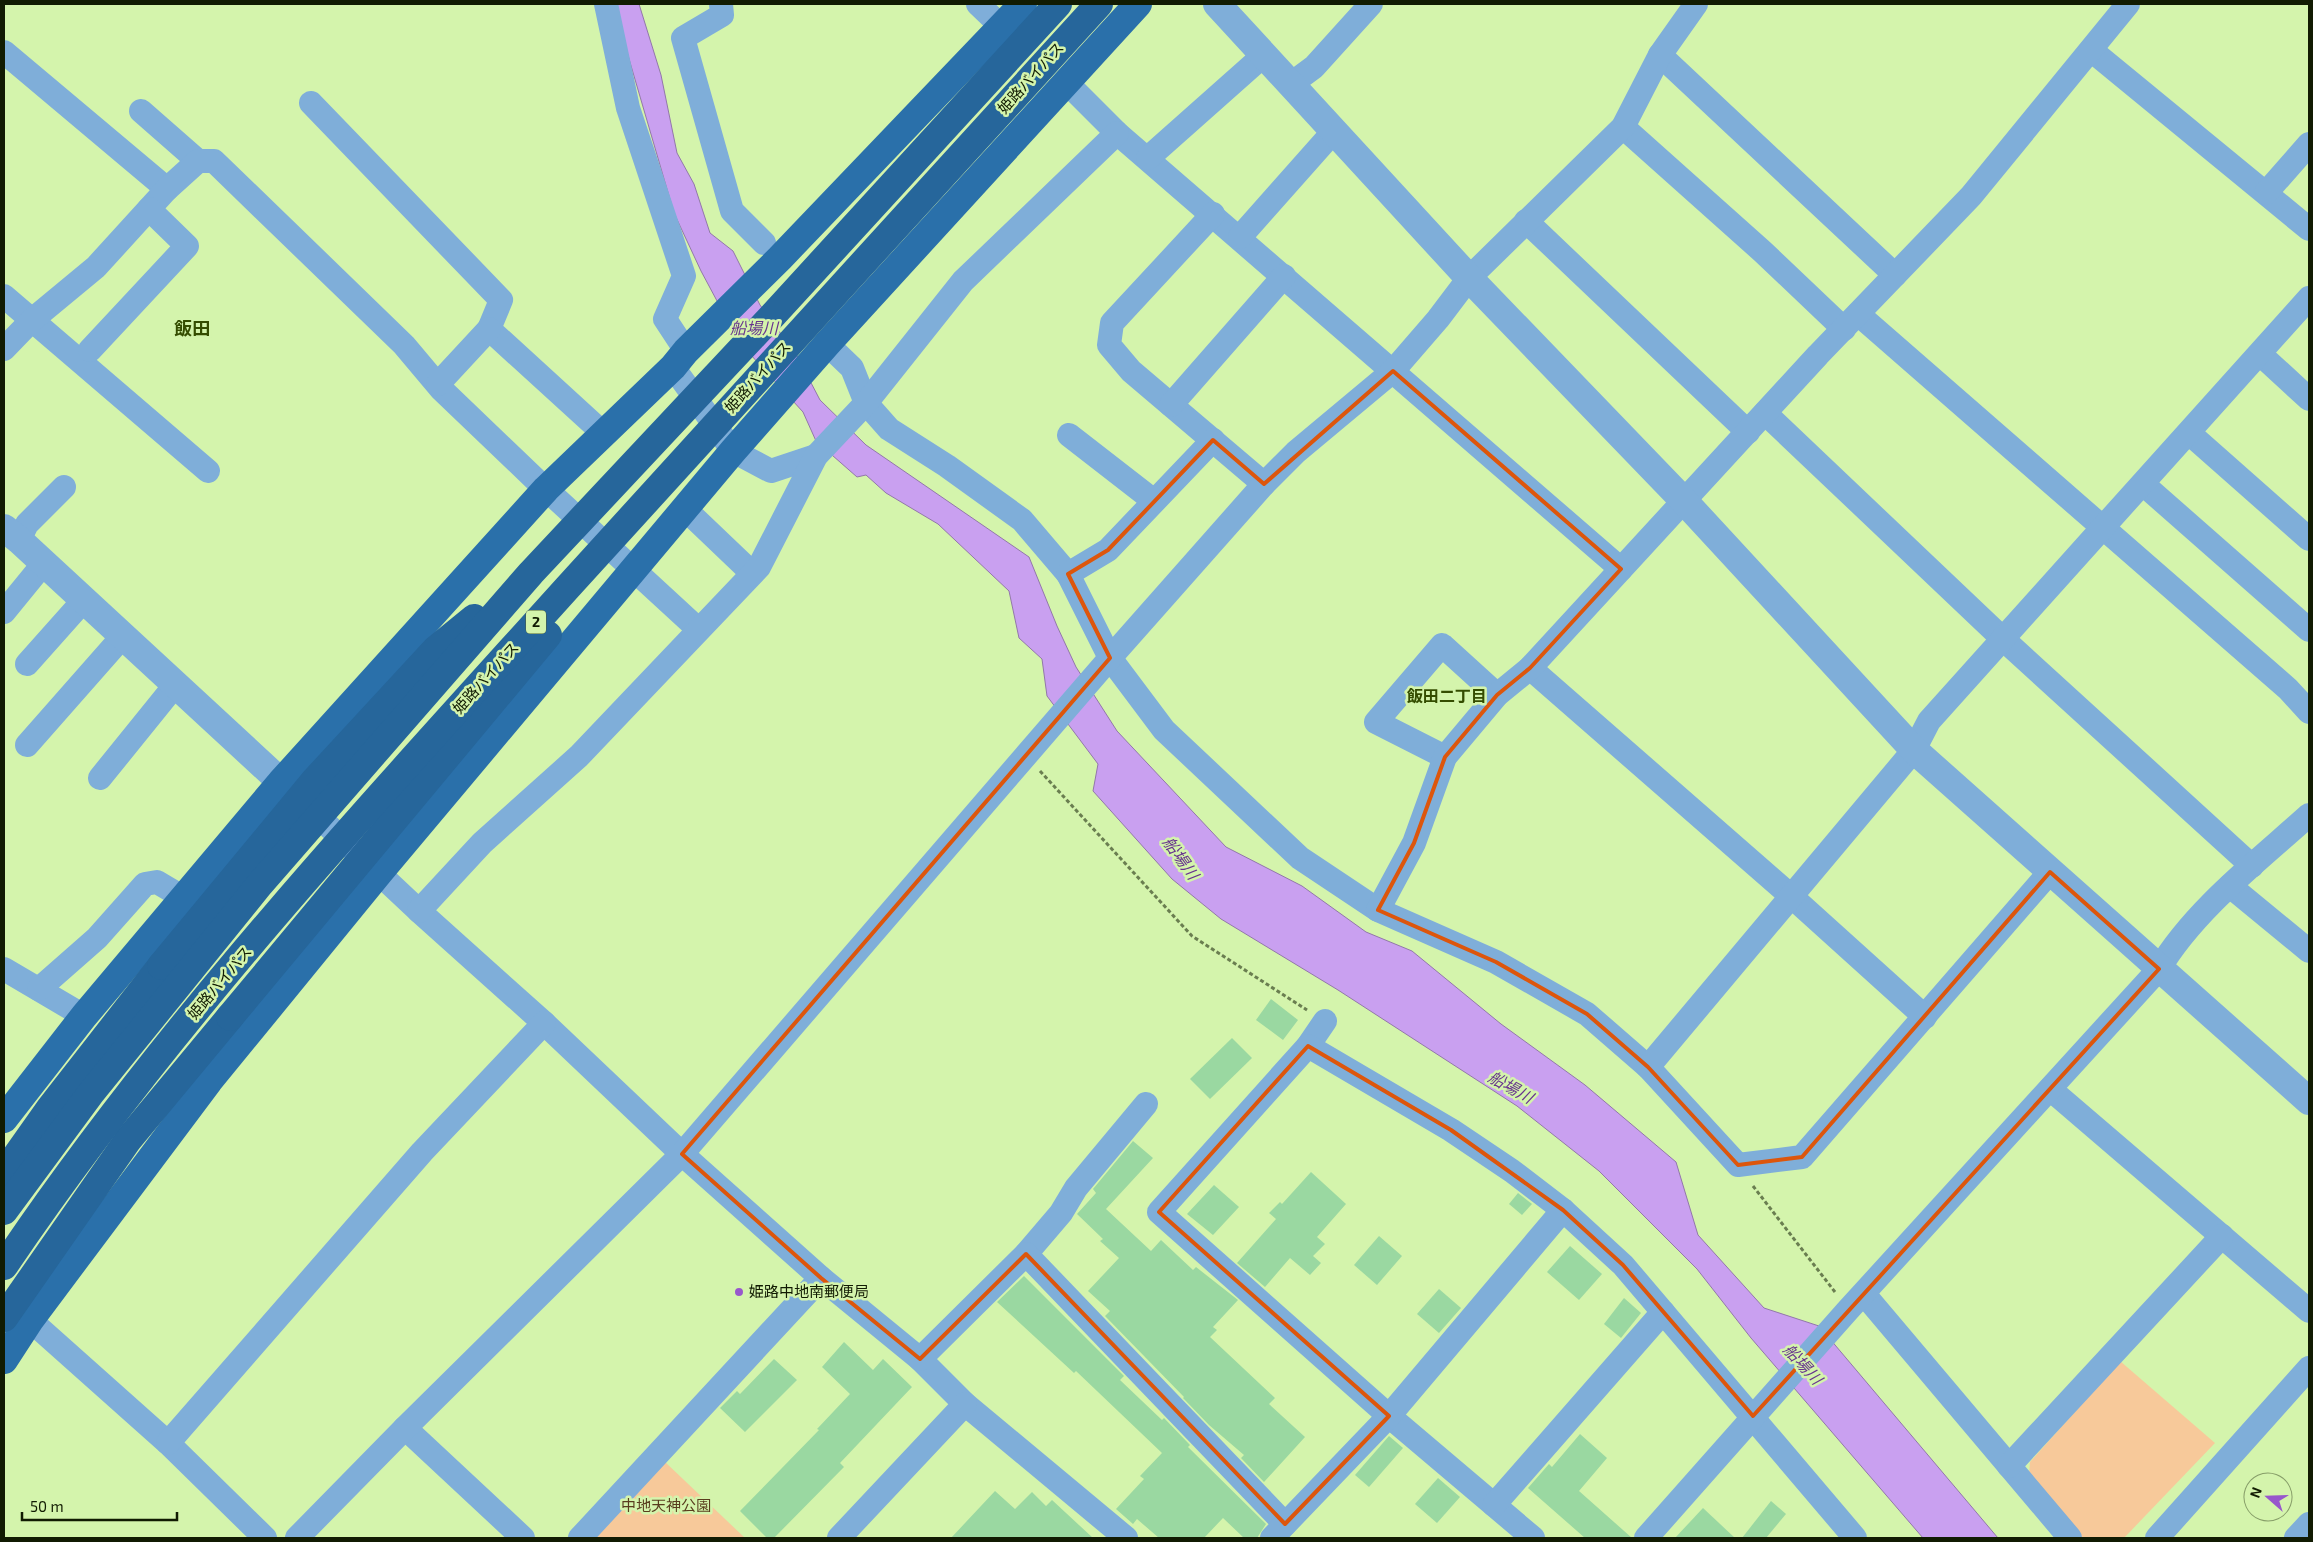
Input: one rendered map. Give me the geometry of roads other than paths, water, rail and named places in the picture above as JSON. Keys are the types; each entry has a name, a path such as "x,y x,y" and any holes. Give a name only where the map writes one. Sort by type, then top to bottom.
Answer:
{"highway":[{"path":"4,1119 84,1016 281,782 546,489 679,359 772,250 1002,27 1023,4"},
{"name":"姫路バイパス","path":"4,1211 91,1093 260,884 531,573 774,314 1058,4"},
{"name":"姫路バイパス","path":"4,1266 107,1123 202,1003 362,815 701,439 1099,4"},
{"path":"17,1319 379,873 733,451 827,344 1138,4"},
{"path":"4,1360 17,1319 128,1140 539,646 701,439"},
{"path":"4,1173 50,1108 161,966 315,780 436,649 531,573"}],"street":[{"path":"606,4 628,108 684,276 665,319 679,359 733,451 771,471 816,456"},
{"path":"721,4 722,14 683,38 732,211 772,250"},
{"path":"978,4 1002,27"},
{"path":"1217,4 1469,278 1685,502 1914,750 2309,1101"},
{"path":"1290,84 1314,67 1371,4"},
{"path":"1378,910 1414,844 1445,757 1496,695 1530,668 1748,432 1971,196 2128,4"},
{"path":"297,1538 404,1428 682,1154 1110,658 1264,484 1296,452 1393,370 1438,319 1469,278 1623,127 1660,55 1694,5"},
{"path":"2091,50 2309,229"},
{"path":"4,52 108,137 167,189"},
{"path":"1148,158 1264,55"},
{"path":"1660,55 1895,276"},
{"path":"1067,83 1117,133 1240,237 1621,569"},
{"path":"311,103 501,300 489,329 438,384"},
{"path":"141,111 198,161 214,161 404,345 438,384 546,489 698,629"},
{"path":"1623,127 1763,252 2104,528 2288,689 2309,712"},
{"path":"1240,237 1334,131"},
{"path":"419,912 482,843 579,756 759,567 816,456 866,403 963,282 1117,133"},
{"path":"2266,193 2309,144"},
{"path":"4,350 32,320 96,268 167,189 198,161"},
{"path":"90,350 187,246 149,209"},
{"path":"1212,214 1112,323 1109,345 1131,371 1264,484"},
{"path":"1526,221 1748,432"},
{"path":"1171,405 1284,276"},
{"path":"4,296 208,471"},
{"path":"1648,1067 1914,750 1929,721 2309,298"},
{"path":"489,329 603,433"},
{"path":"827,344 852,368 866,403 889,428 947,466 1022,520 1068,574 1110,658 1164,730 1300,858 1378,910 1496,962 1587,1014 1648,1067 1738,1165 1802,1157 2050,872"},
{"path":"2260,354 2309,399"},
{"path":"1766,413 2004,639 2252,866"},
{"path":"2189,433 2309,539"},
{"path":"1069,435 1154,500"},
{"path":"1068,574 1108,550 1213,440"},
{"path":"2143,484 2309,630"},
{"path":"64,487 27,524 8,534 44,563 176,684 419,912 544,1023 682,1154 821,1278 920,1359 965,1404 1126,1538"},
{"path":"685,509 752,573"},
{"path":"4,612 44,563"},
{"path":"27,664 84,600"},
{"path":"27,745 123,636"},
{"path":"1445,757 1376,722 1442,645 1496,695"},
{"path":"1530,668 1791,896 1925,1017"},
{"path":"100,778 176,684"},
{"path":"1646,1538 1753,1416 2159,969 2172,946 2230,886 2309,815"},
{"path":"39,989 97,938 145,884 158,882 184,898"},
{"path":"2230,886 2309,951"},
{"path":"4,969 84,1016"},
{"path":"1324,1021 1308,1046 1159,1212 1389,1416 1533,1538"},
{"path":"168,1443 422,1152 544,1023"},
{"path":"1308,1046 1451,1130 1512,1171 1563,1210 1623,1265 1855,1538"},
{"path":"2050,1089 2309,1311"},
{"path":"920,1359 1026,1254 1061,1213 1076,1188 1146,1104"},
{"path":"1026,1254 1278,1531 1389,1416 1563,1210"},
{"path":"2009,1466 2222,1236"},
{"path":"580,1538 821,1278"},
{"path":"1856,1302 2009,1466 2070,1538"},
{"path":"1494,1505 1663,1312"},
{"path":"17,1319 168,1443 265,1538"},
{"path":"2157,1538 2309,1368"},
{"path":"839,1538 965,1404"},
{"path":"404,1428 523,1538"},
{"path":"2296,1538 2309,1524"}],"water":[{"name":"船場川","path":"613,4 639,4 661,75 677,153 694,184 710,233 733,251 760,305 797,356 820,400 866,445 1029,557 1076,667 1117,731 1226,847 1302,886 1366,932 1412,951 1501,1024 1585,1085 1676,1162 1698,1235 1764,1308 1819,1326 1998,1538 1923,1538 1751,1338 1697,1269 1599,1171 1517,1106 1338,990 1221,919 1172,879 1093,791 1098,764 1047,696 1042,659 1019,638 1009,591 938,524 886,493 866,475 857,477 816,441 803,412 739,342 701,271 674,213"}],"place":[{"name":"姫路中地南郵便局","path":"739,1292"}],"district":[{"name":"飯田","path":"192,329"},
{"name":"飯田二丁目","path":"1447,696"}],"park label":[{"name":"中地天神公園","path":"666,1506"}]}
